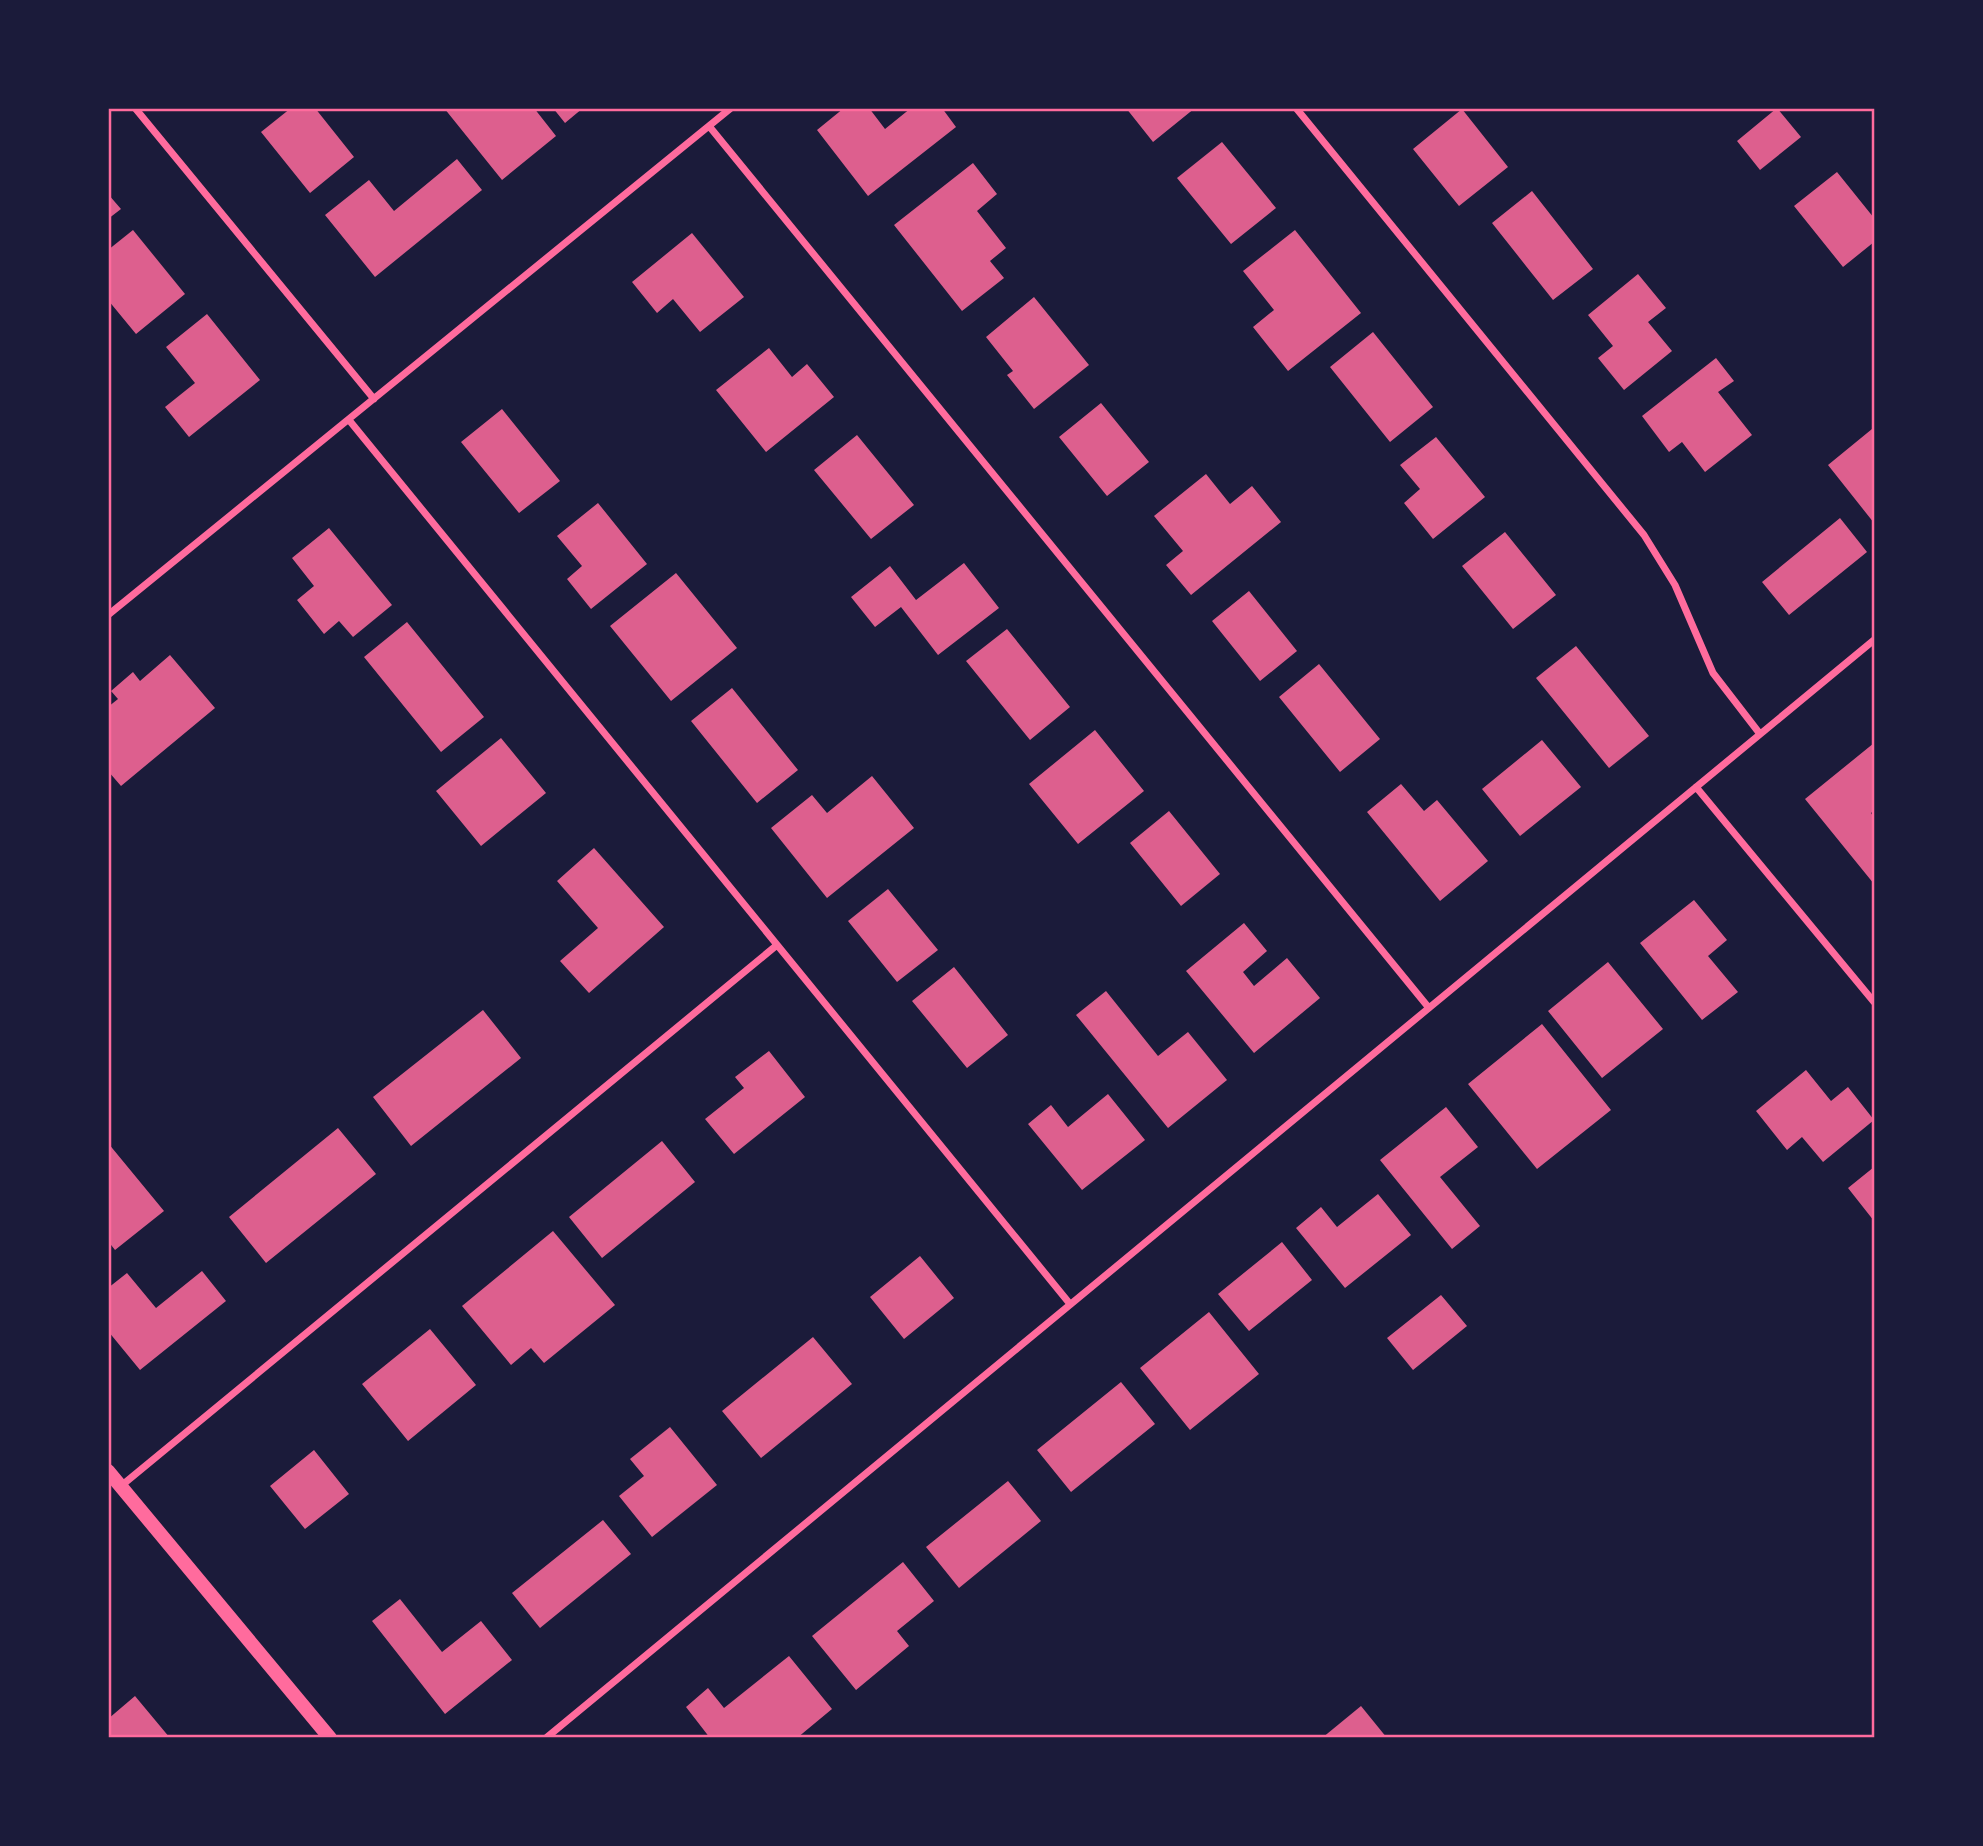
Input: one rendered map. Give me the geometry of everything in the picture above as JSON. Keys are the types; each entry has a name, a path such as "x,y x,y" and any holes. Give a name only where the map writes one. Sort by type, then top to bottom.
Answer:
{"main road":[{"path":"108,1471 330,1738"}],"street":[{"path":"135,108 374,399"},
{"path":"108,615 731,108"},
{"path":"1296,108 1644,535 1675,585 1713,673 1760,734"},
{"path":"709,127 1429,1008"},
{"path":"349,420 1070,1304"},
{"path":"546,1738 1874,640"},
{"path":"1696,787 1874,1002"},
{"path":"121,1486 777,945"}],"building":[{"path":"291,108 315,108 354,157 310,193 261,132"},
{"path":"444,108 534,108 556,136 502,180"},
{"path":"553,108 583,108 565,123"},
{"path":"844,108 869,108 885,129 911,108 942,108 956,127 868,196 817,130"},
{"path":"1126,108 1195,108 1153,142"},
{"path":"1777,108 1801,137 1760,170 1737,141"},
{"path":"1462,109 1508,167 1459,206 1413,149"},
{"path":"1222,142 1276,208 1231,244 1177,178"},
{"path":"457,159 482,190 375,277 325,215 369,180 394,211"},
{"path":"973,163 997,194 977,211 1006,248 990,261 1004,278 962,311 894,225"},
{"path":"1837,172 1874,218 1874,242 1843,267 1794,206"},
{"path":"1532,191 1593,269 1553,300 1492,223"},
{"path":"108,194 121,209 108,219"},
{"path":"133,230 185,294 136,334 108,300 108,250"},
{"path":"1295,230 1361,313 1288,371 1253,327 1274,310 1243,271"},
{"path":"692,233 744,297 700,332 673,299 657,313 632,282"},
{"path":"1638,274 1666,308 1648,322 1672,351 1624,390 1598,358 1613,346 1588,315"},
{"path":"1034,297 1089,365 1034,409 1007,375 1013,371 986,337"},
{"path":"207,314 260,380 189,437 165,407 195,383 166,347"},
{"path":"1373,332 1433,407 1390,442 1330,367"},
{"path":"769,348 792,377 807,364 834,397 766,452 716,390"},
{"path":"1716,358 1734,381 1718,392 1752,435 1705,472 1682,442 1669,452 1642,416"},
{"path":"1101,403 1149,462 1107,496 1059,437"},
{"path":"502,409 560,481 519,513 461,442"},
{"path":"1872,429 1874,432 1874,523 1828,465"},
{"path":"857,435 914,505 871,539 814,470"},
{"path":"1436,437 1485,497 1433,539 1404,503 1420,489 1400,465"},
{"path":"1206,474 1230,504 1252,486 1281,522 1191,595 1166,565 1183,551 1154,516"},
{"path":"598,503 647,564 591,609 567,579 582,566 557,536"},
{"path":"1840,518 1867,552 1789,615 1762,582"},
{"path":"329,528 392,605 353,637 339,621 324,634 297,600 314,586 292,558"},
{"path":"1505,532 1556,595 1513,629 1462,566"},
{"path":"964,563 999,608 938,655 901,607 875,627 851,597 890,566 916,600"},
{"path":"676,573 737,648 671,701 610,626"},
{"path":"1249,591 1297,651 1260,681 1212,621"},
{"path":"407,622 484,717 441,752 364,657"},
{"path":"1007,629 1070,707 1030,740 966,661"},
{"path":"1576,646 1649,736 1609,768 1536,678"},
{"path":"170,655 215,708 121,786 108,771 108,707 118,699 111,691 133,672 140,681"},
{"path":"1319,664 1380,739 1340,772 1279,697"},
{"path":"732,688 798,770 757,803 691,721"},
{"path":"1095,730 1144,791 1078,844 1029,784"},
{"path":"501,738 546,793 481,846 436,791"},
{"path":"1542,740 1581,787 1520,836 1482,789"},
{"path":"1874,743 1874,810 1871,813 1874,818 1874,884 1805,799"},
{"path":"872,776 914,828 827,898 771,828 812,795 827,813"},
{"path":"1401,784 1424,811 1437,800 1488,861 1440,901 1367,812"},
{"path":"1169,811 1220,874 1181,906 1130,843"},
{"path":"594,848 664,927 589,993 560,961 598,928 557,881"},
{"path":"888,889 938,950 897,982 848,921"},
{"path":"1694,900 1727,940 1708,956 1738,992 1702,1020 1640,943"},
{"path":"1244,923 1267,951 1243,972 1254,986 1287,958 1320,998 1254,1053 1186,971"},
{"path":"1608,962 1663,1029 1602,1078 1548,1011"},
{"path":"954,967 1008,1035 967,1068 912,1001"},
{"path":"1106,991 1158,1056 1188,1032 1227,1080 1168,1128 1076,1015"},
{"path":"483,1010 521,1058 411,1146 373,1097"},
{"path":"1542,1024 1611,1110 1537,1169 1468,1084"},
{"path":"769,1051 805,1097 734,1154 705,1119 744,1088 735,1077"},
{"path":"1806,1070 1831,1101 1848,1087 1874,1120 1823,1162 1802,1137 1787,1150 1756,1111"},
{"path":"1108,1094 1145,1140 1082,1190 1028,1124 1051,1105 1068,1127"},
{"path":"1446,1107 1478,1147 1440,1177 1480,1226 1452,1249 1380,1160"},
{"path":"338,1128 376,1174 266,1263 229,1217"},
{"path":"662,1141 695,1182 602,1258 569,1217"},
{"path":"108,1143 164,1211 115,1250 108,1241"},
{"path":"1874,1167 1874,1221 1848,1188"},
{"path":"1378,1194 1411,1235 1345,1288 1296,1228 1321,1207 1337,1227"},
{"path":"553,1231 615,1305 544,1363 531,1348 511,1365 462,1306"},
{"path":"1282,1242 1312,1280 1249,1331 1218,1294"},
{"path":"920,1256 954,1298 904,1339 870,1297"},
{"path":"202,1271 226,1301 140,1370 108,1331 108,1288 127,1273 156,1308"},
{"path":"1441,1295 1467,1326 1413,1370 1387,1338"},
{"path":"1209,1312 1259,1374 1190,1430 1140,1368"},
{"path":"430,1329 476,1385 408,1441 362,1384"},
{"path":"813,1337 852,1384 761,1458 722,1411"},
{"path":"1121,1382 1155,1424 1071,1492 1037,1450"},
{"path":"670,1427 717,1485 652,1537 619,1496 644,1476 630,1459"},
{"path":"314,1450 349,1494 305,1529 270,1486"},
{"path":"1008,1481 1041,1521 959,1588 926,1547"},
{"path":"603,1520 631,1554 540,1628 512,1593"},
{"path":"903,1562 934,1601 897,1631 909,1646 856,1690 812,1636"},
{"path":"400,1599 442,1652 481,1621 512,1660 445,1714 372,1621"},
{"path":"789,1656 832,1709 797,1738 710,1738 686,1707 708,1688 724,1708"},
{"path":"135,1696 170,1738 108,1738 108,1719"},
{"path":"1361,1706 1387,1738 1322,1738"}]}
